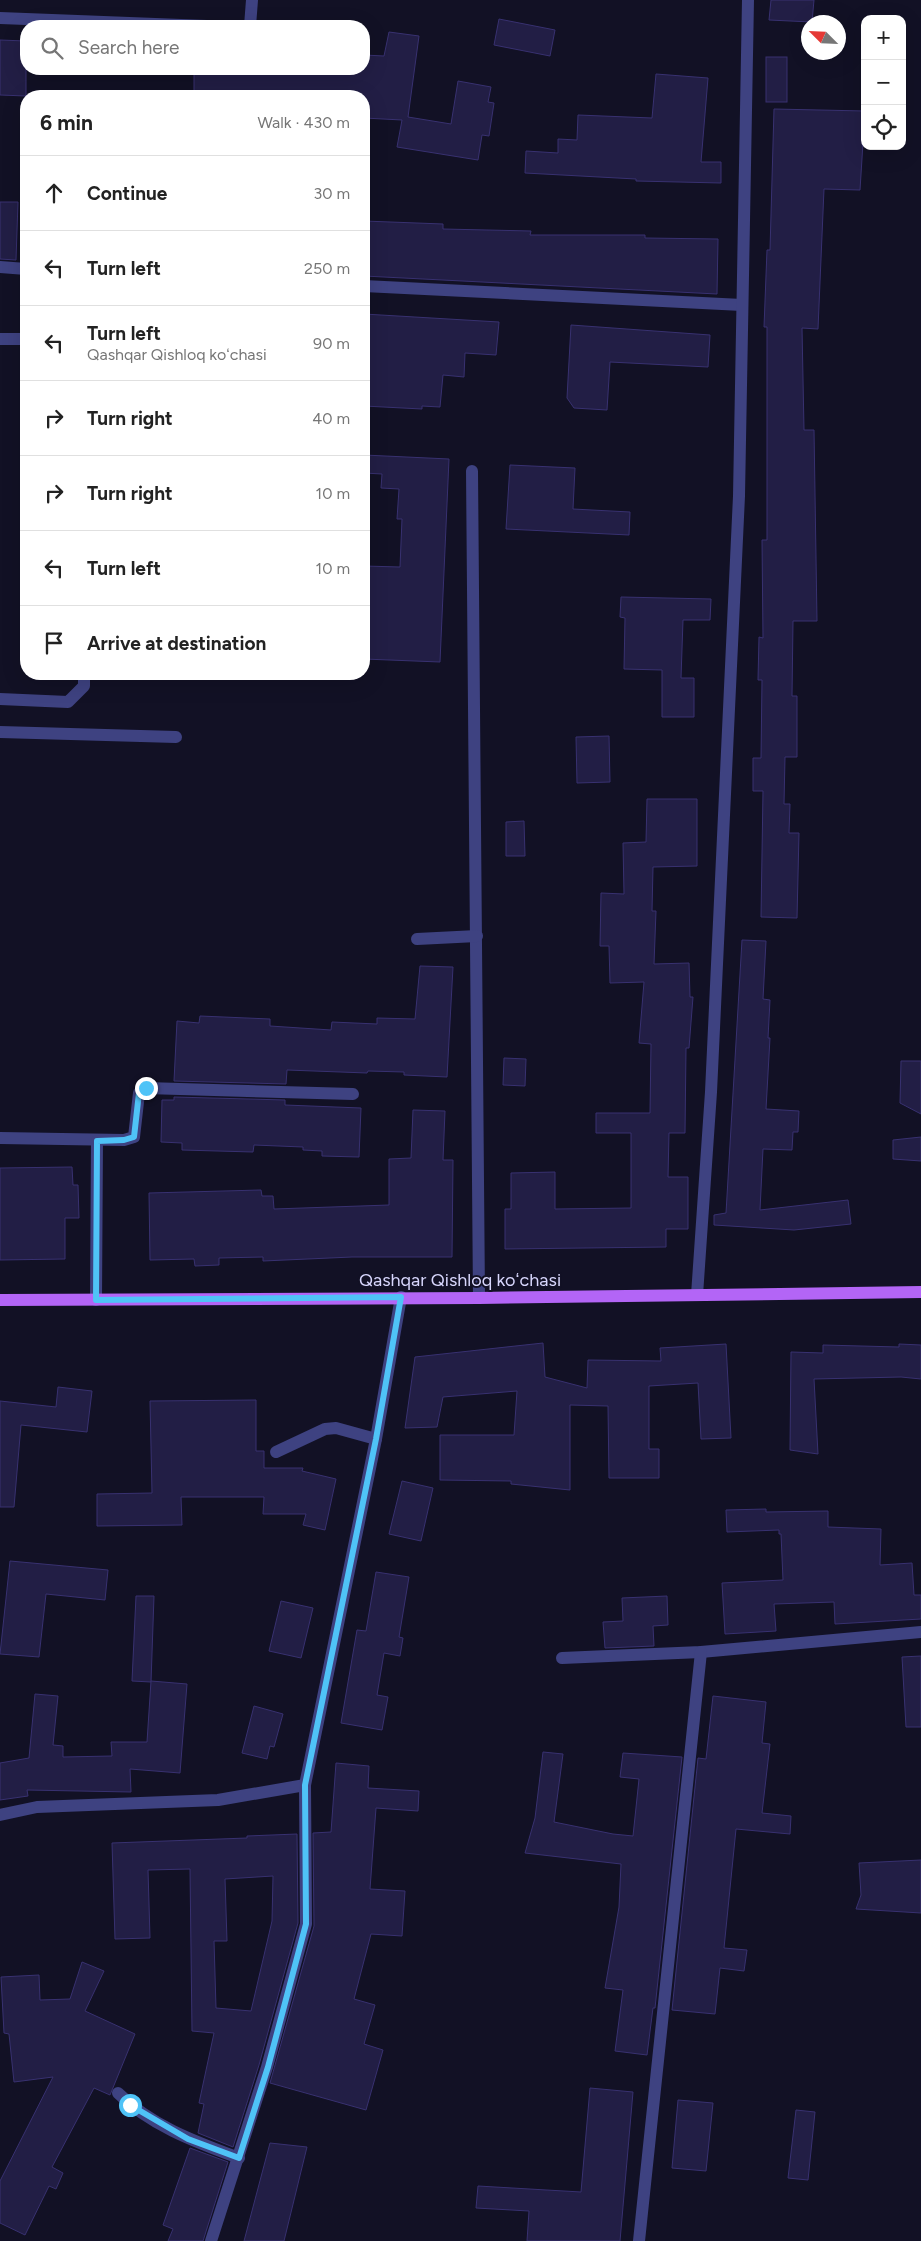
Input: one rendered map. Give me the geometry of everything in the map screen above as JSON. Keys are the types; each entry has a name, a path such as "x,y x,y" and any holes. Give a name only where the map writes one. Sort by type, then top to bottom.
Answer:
{"main road":[{"name":"Qashqar Qishloq koʻchasi","path":"0,1300 479,1298 921,1292"}],"street":[{"path":"250,20 252,0"},
{"path":"697,1295 711,1092 739,496 748,0"},
{"path":"0,18 52,20"},
{"path":"0,267 20,269"},
{"path":"370,286 742,305"},
{"path":"0,339 20,339"},
{"path":"472,472 479,1298"},
{"path":"0,699 68,702 84,686 84,680"},
{"path":"0,732 176,737"},
{"path":"417,938 477,936"},
{"path":"0,1138 97,1141 124,1140 134,1137 139,1093 146,1088 353,1094"},
{"path":"96,1300 97,1141"},
{"path":"211,2241 268,2067 306,1924 305,1785 376,1439 401,1297"},
{"path":"276,1452 325,1429 336,1428 376,1439"},
{"path":"562,1658 701,1652 921,1632"},
{"path":"639,2241 701,1652"},
{"path":"0,1815 37,1807 218,1800 305,1785"},
{"path":"118,2093 130,2105 174,2132 239,2158"}],"building":[{"path":"771,0 814,0 813,15 801,15 801,21 769,20"},
{"path":"499,19 555,30 550,56 494,45"},
{"path":"389,32 419,36 408,117 451,124 458,81 491,87 488,102 494,103 489,136 482,135 478,160 397,147 402,120 370,118 370,90 194,90 194,75 370,75 370,55 384,56"},
{"path":"0,40 20,41 20,75 26,75 26,90 20,90 20,96 0,95"},
{"path":"766,57 787,57 787,102 766,102"},
{"path":"656,74 708,78 701,162 721,162 721,183 636,181 636,179 525,173 526,151 558,153 558,139 577,140 578,115 652,118"},
{"path":"774,109 861,111 861,150 863,150 860,190 824,189 818,329 802,328 804,430 814,430 817,621 793,621 792,696 797,696 797,757 785,757 784,804 790,804 789,833 799,833 797,918 761,917 763,791 753,791 753,758 761,758 762,680 758,680 759,637 763,638 762,540 767,540 767,327 764,327 767,250 770,250"},
{"path":"0,202 18,202 16,260 0,259"},
{"path":"370,221 443,224 443,229 531,231 530,235 645,235 645,238 718,239 717,294 370,276"},
{"path":"370,314 499,322 496,355 465,353 464,377 443,375 440,407 422,406 422,409 370,406"},
{"path":"571,325 710,335 708,367 610,362 607,410 574,408 567,398"},
{"path":"370,455 449,459 440,662 370,659 370,566 400,567 402,519 397,519 399,489 381,488 382,474 370,473"},
{"path":"510,465 575,468 573,509 630,512 629,535 506,529"},
{"path":"621,597 711,599 710,620 683,620 681,678 694,678 694,717 662,717 662,670 624,669 625,618 620,617"},
{"path":"609,736 610,782 577,783 576,737"},
{"path":"647,799 697,799 697,866 653,867 652,911 656,911 654,964 689,963 690,997 693,997 689,1048 686,1048 685,1133 669,1133 668,1177 688,1177 688,1229 666,1229 666,1247 505,1249 505,1209 511,1209 511,1173 555,1172 555,1209 631,1208 631,1133 596,1133 596,1113 650,1113 651,1044 639,1043 644,982 610,983 609,946 600,946 601,893 624,894 623,843 646,842"},
{"path":"524,821 525,856 506,856 506,822"},
{"path":"742,940 766,941 763,999 770,1000 768,1038 770,1038 766,1109 799,1111 798,1132 793,1132 792,1150 763,1149 760,1210 848,1200 851,1224 794,1230 714,1225 714,1215 726,1213"},
{"path":"420,966 453,967 447,1077 404,1075 404,1072 368,1071 367,1073 287,1070 286,1084 174,1081 177,1021 199,1023 200,1016 270,1019 270,1026 331,1030 332,1022 377,1024 377,1018 415,1019"},
{"path":"504,1058 526,1059 525,1086 503,1085"},
{"path":"901,1061 921,1061 921,1114 900,1103"},
{"path":"174,1097 285,1100 285,1105 361,1108 359,1157 322,1156 322,1151 303,1150 303,1147 254,1145 253,1152 182,1150 182,1143 161,1142 162,1100 174,1100"},
{"path":"413,1110 445,1111 443,1160 453,1160 452,1257 352,1257 263,1261 263,1257 219,1258 219,1265 195,1266 194,1259 150,1260 149,1193 261,1190 262,1196 273,1196 274,1209 389,1205 389,1159 411,1158"},
{"path":"921,1137 921,1161 893,1159 893,1140"},
{"path":"72,1167 73,1185 78,1185 79,1218 65,1218 65,1259 0,1260 0,1168"},
{"path":"543,1343 545,1377 587,1388 588,1360 661,1361 660,1348 726,1344 731,1438 701,1439 698,1383 649,1386 649,1449 659,1449 659,1478 609,1478 608,1406 570,1405 570,1490 511,1484 511,1481 440,1480 440,1435 514,1435 517,1391 443,1397 437,1427 405,1428 415,1357"},
{"path":"899,1344 921,1345 921,1379 901,1377 814,1379 818,1454 790,1450 791,1352 823,1353 823,1345 899,1347"},
{"path":"58,1387 92,1391 87,1432 21,1425 14,1507 0,1507 0,1401 56,1407"},
{"path":"256,1400 256,1451 264,1451 264,1468 303,1468 302,1471 336,1479 325,1530 303,1525 306,1514 263,1514 264,1497 181,1497 182,1525 97,1526 97,1494 152,1493 150,1401"},
{"path":"402,1481 433,1488 421,1541 389,1534"},
{"path":"766,1509 766,1512 828,1511 828,1527 881,1529 880,1565 912,1563 914,1595 921,1595 921,1619 835,1624 834,1602 774,1604 776,1631 725,1634 722,1583 783,1580 781,1534 779,1534 779,1530 727,1532 726,1510"},
{"path":"10,1561 108,1570 105,1600 46,1594 39,1657 0,1654"},
{"path":"376,1572 409,1577 399,1637 403,1638 400,1656 384,1653 377,1695 388,1697 382,1730 341,1723 357,1630 366,1631"},
{"path":"136,1596 154,1596 151,1682 132,1681"},
{"path":"667,1596 668,1625 653,1626 654,1646 605,1648 603,1622 623,1621 622,1598"},
{"path":"281,1601 313,1608 301,1658 269,1651"},
{"path":"921,1656 921,1727 906,1727 902,1657"},
{"path":"151,1681 187,1684 180,1773 130,1769 131,1792 27,1790 28,1796 0,1800 0,1763 29,1758 35,1694 58,1696 53,1745 63,1746 63,1757 112,1756 111,1742 147,1742"},
{"path":"713,1696 766,1702 762,1743 770,1744 762,1813 791,1816 790,1834 736,1829 724,1948 747,1950 744,1971 720,1968 715,2014 672,2010 698,1758 706,1759"},
{"path":"254,1706 283,1714 274,1747 270,1746 267,1759 242,1753"},
{"path":"543,1752 563,1754 554,1822 613,1834 633,1836 639,1779 620,1777 623,1753 682,1757 655,2008 653,2008 647,2055 615,2051 623,1990 605,1988 619,1907 621,1864 525,1853 535,1818"},
{"path":"336,1763 369,1766 368,1788 419,1791 418,1811 376,1808 370,1889 405,1891 402,1936 371,1934 354,1999 375,2005 364,2044 383,2050 366,2110 270,2083 314,1926 313,1833 331,1832"},
{"path":"297,1834 298,1923 259,2065 233,2147 198,2133 204,2104 199,2103 214,2033 192,2031 190,1869 148,1870 150,1938 115,1939 112,1843 247,1838 247,1836","holes":["273,1876 272,1921 251,2011 216,2008 214,1941 227,1941 225,1879"]},
{"path":"921,1860 921,1913 856,1909 861,1895 859,1863"},
{"path":"82,1962 104,1971 85,2011 135,2034 110,2095 94,2088 52,2167 63,2173 56,2189 49,2186 25,2235 0,2223 0,2181 53,2077 14,2082 9,2034 4,2033 1,1977 39,1975 40,2000 70,1999"},
{"path":"590,2088 633,2092 620,2241 527,2241 529,2211 476,2208 478,2186 581,2192"},
{"path":"678,2100 713,2103 706,2171 672,2168"},
{"path":"796,2110 815,2112 808,2180 788,2178"},
{"path":"270,2143 307,2147 284,2241 244,2241"},
{"path":"190,2148 228,2162 203,2241 168,2241 173,2229 163,2225"}],"route":[{"path":"130,2105 188,2139 239,2158 268,2067 306,1924 305,1785 376,1439 401,1297 96,1300 97,1141 124,1140 134,1137 139,1093 146,1088"}]}
